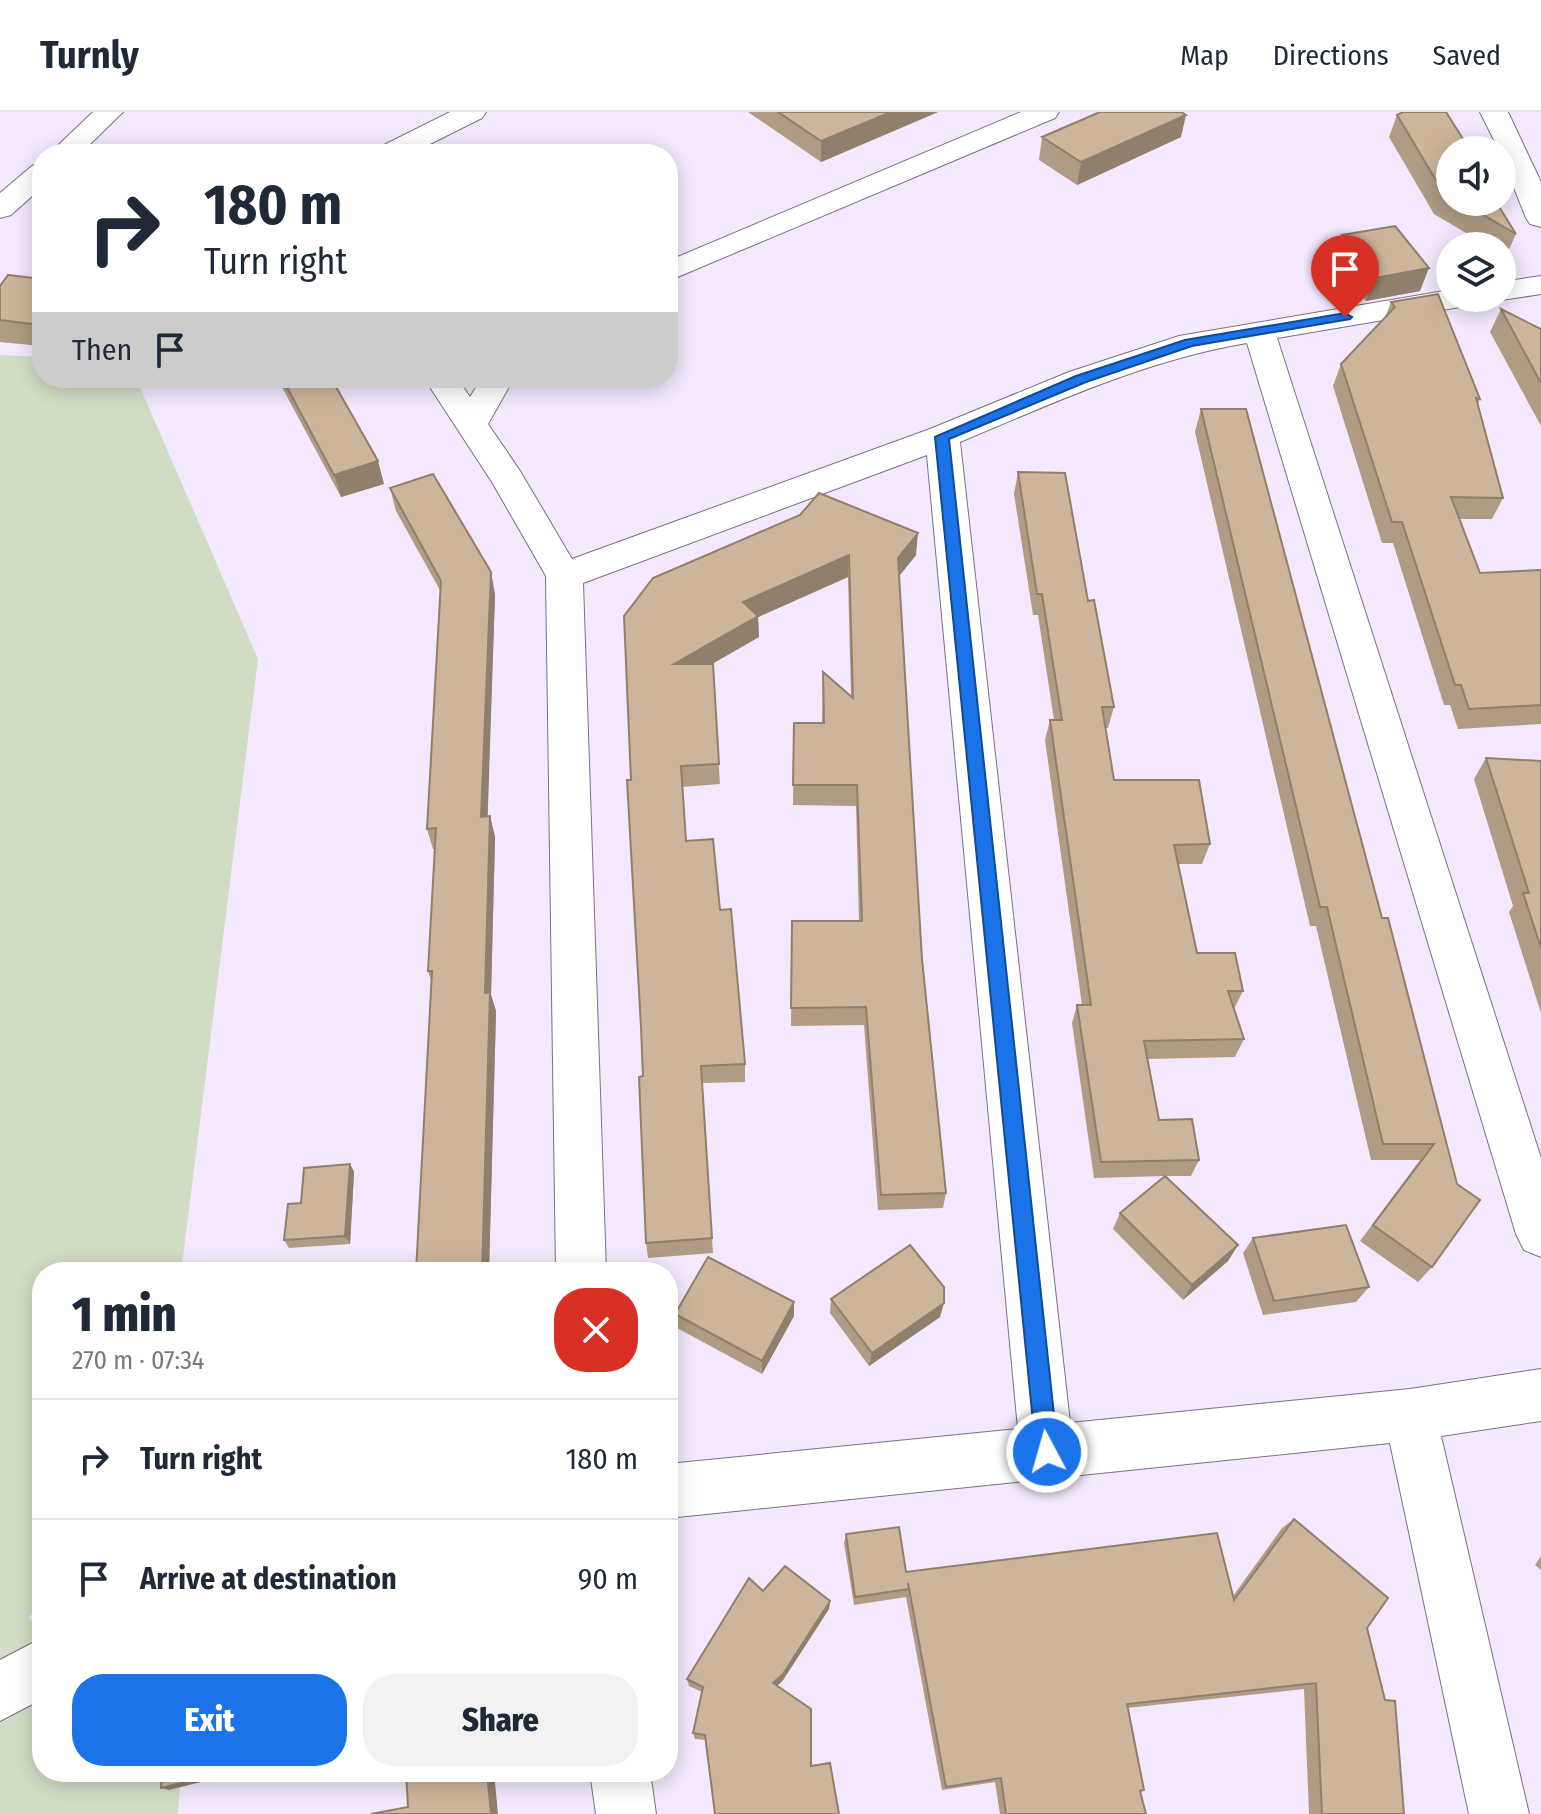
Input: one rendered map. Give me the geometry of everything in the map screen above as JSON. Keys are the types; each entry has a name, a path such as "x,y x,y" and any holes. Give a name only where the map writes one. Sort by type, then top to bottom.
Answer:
{"street":[{"path":"74,144 109,112"},
{"path":"408,144 472,112"},
{"path":"678,268 1045,112"},
{"path":"1494,112 1508,137 1541,218"},
{"path":"0,209 32,181"},
{"path":"1516,289 1541,285"},
{"path":"564,576 942,437 1081,379 1190,343 1436,302"},
{"path":"1259,331 1541,1234"},
{"path":"446,388 508,479 564,576 581,1262"},
{"path":"470,426 492,388"},
{"path":"942,437 1047,1452"},
{"path":"678,1490 1410,1415 1541,1395"},
{"path":"1410,1415 1499,1814"},
{"path":"0,1692 32,1673"},
{"path":"621,1782 626,1814"}],"green space":[{"path":"0,355 32,357 32,388 140,388 258,659 182,1262 32,1262 32,1614 29,1617 32,1622 32,1782 180,1782 178,1814 0,1814"}],"building":[{"path":"778,112 891,112 821,141"},
{"path":"1100,112 1181,112 1186,115 1081,162 1042,137"},
{"path":"1403,112 1446,112 1461,136 1436,136 1436,180 1397,115"},
{"path":"1485,216 1505,216 1513,232"},
{"path":"1395,226 1429,268 1375,278 1342,235"},
{"path":"8,275 32,278 32,324 0,320 0,286"},
{"path":"1436,294 1436,312 1445,312 1480,399 1476,398 1503,498 1451,497 1480,573 1541,570 1541,705 1469,709 1461,685 1455,685 1402,522 1392,522 1341,364 1395,307 1391,302"},
{"path":"1503,312 1541,329 1541,383"},
{"path":"287,388 337,388 378,461 334,475"},
{"path":"1201,409 1246,409 1382,918 1388,918 1457,1184 1480,1200 1432,1267 1373,1225 1434,1144 1383,1144 1327,907 1320,907"},
{"path":"1018,472 1065,473 1088,601 1094,600 1114,707 1102,707 1114,780 1199,780 1210,844 1174,845 1197,953 1235,953 1243,991 1228,991 1244,1039 1144,1041 1159,1120 1192,1119 1199,1160 1101,1162 1077,1005 1091,1005 1050,720 1062,720 1042,594 1037,594"},
{"path":"433,474 491,572 481,817 490,816 485,993 490,992 482,1262 417,1262 432,971 428,971 436,828 427,829 441,581 390,488"},
{"path":"819,493 918,533 898,558 922,959 946,1193 881,1195 866,1007 791,1008 792,921 862,921 857,785 793,785 794,723 824,723 823,672 853,698 849,555 743,602 758,616 674,664 713,664 719,764 681,766 686,841 713,839 720,910 731,909 745,1064 701,1066 712,1238 646,1243 639,1077 643,1076 627,780 631,780 624,616 653,578 800,515"},
{"path":"1486,758 1541,761 1541,948 1523,893 1529,893"},
{"path":"350,1164 345,1236 284,1240 288,1204 301,1203 304,1168"},
{"path":"1165,1176 1238,1245 1192,1285 1120,1213"},
{"path":"1346,1225 1369,1287 1274,1301 1253,1238"},
{"path":"910,1245 944,1287 944,1303 872,1353 831,1299"},
{"path":"708,1257 794,1302 762,1361 678,1316 678,1309"},
{"path":"1294,1519 1388,1598 1367,1628 1385,1700 1395,1701 1404,1814 1322,1814 1316,1683 1127,1704 1146,1814 1006,1814 1001,1778 946,1787 908,1583 909,1589 855,1597 846,1534 899,1527 906,1572 1217,1533 1234,1600"},
{"path":"785,1566 830,1601 783,1674 773,1683 811,1709 811,1766 830,1763 839,1814 715,1814 705,1735 693,1733 703,1687 687,1679 749,1578 763,1591"},
{"path":"161,1782 185,1782 161,1788"},
{"path":"407,1782 488,1782 491,1814 371,1814 408,1807"}],"route":[{"path":"1047,1452 942,437 1081,379 1190,343 1345,317"}]}
